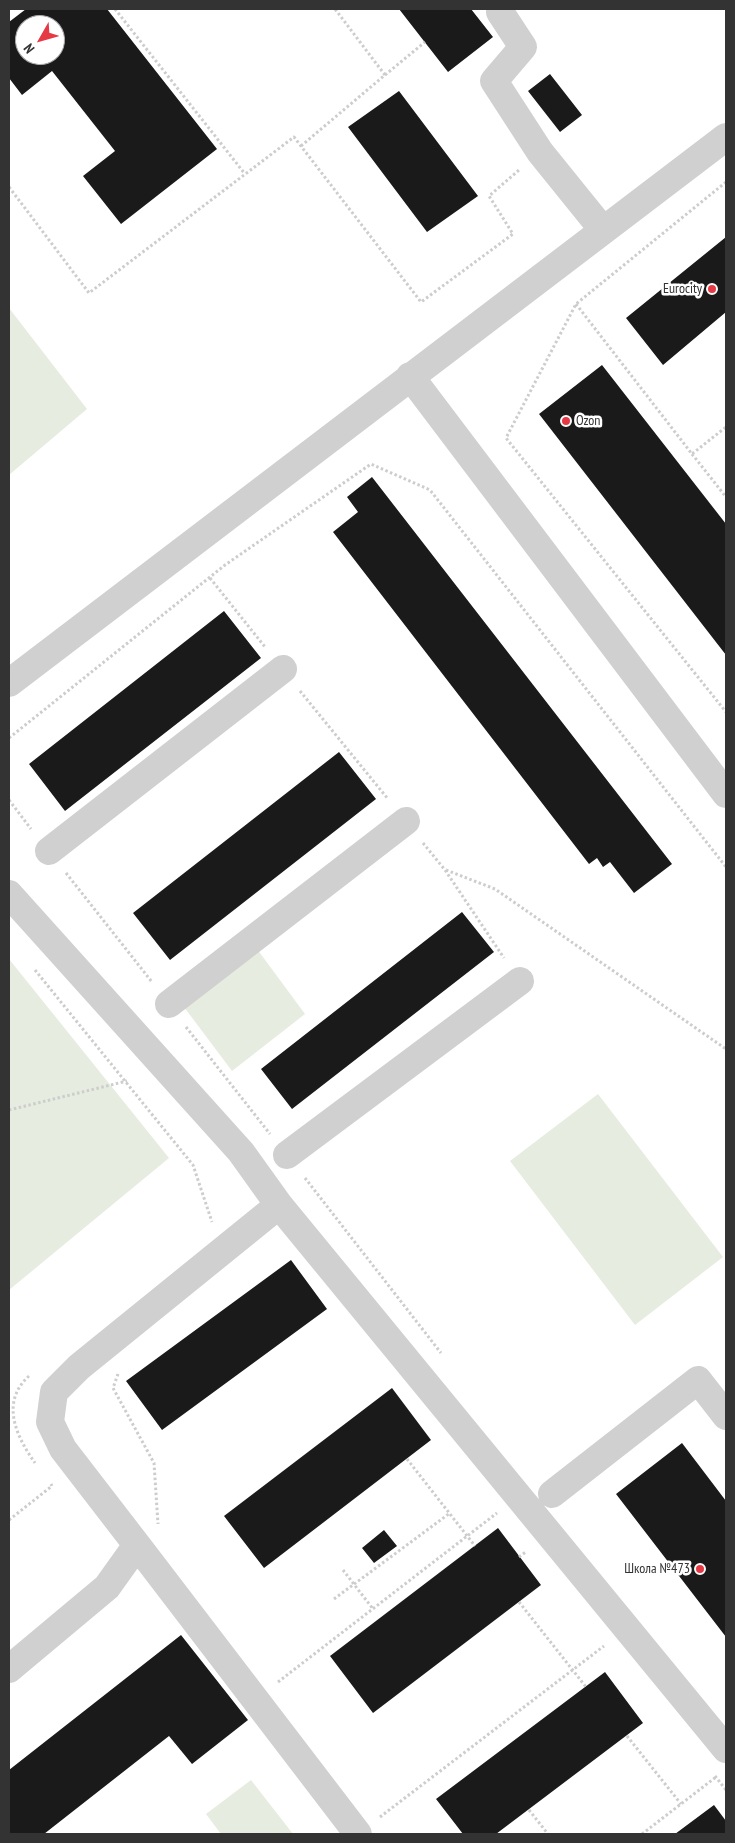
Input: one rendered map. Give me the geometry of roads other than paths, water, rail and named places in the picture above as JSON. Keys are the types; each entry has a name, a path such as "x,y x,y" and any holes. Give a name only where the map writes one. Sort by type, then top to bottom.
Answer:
{"street":[{"path":"500,12 523,47 494,81 540,152 603,230"},
{"path":"9,683 726,137"},
{"path":"410,376 726,794"},
{"path":"49,851 283,669"},
{"path":"169,1004 406,822"},
{"path":"9,894 241,1152 279,1206 718,1759"},
{"path":"287,1155 520,982"},
{"path":"279,1206 79,1367 54,1392 50,1422 63,1449 148,1538 365,1829"},
{"path":"552,1494 698,1380 726,1416"},
{"path":"9,1669 106,1587 148,1538"}],"place":[{"name":"Eurocity","path":"712,289"},
{"name":"Ozon","path":"566,421"},
{"name":"Школа №473","path":"700,1569"}]}
